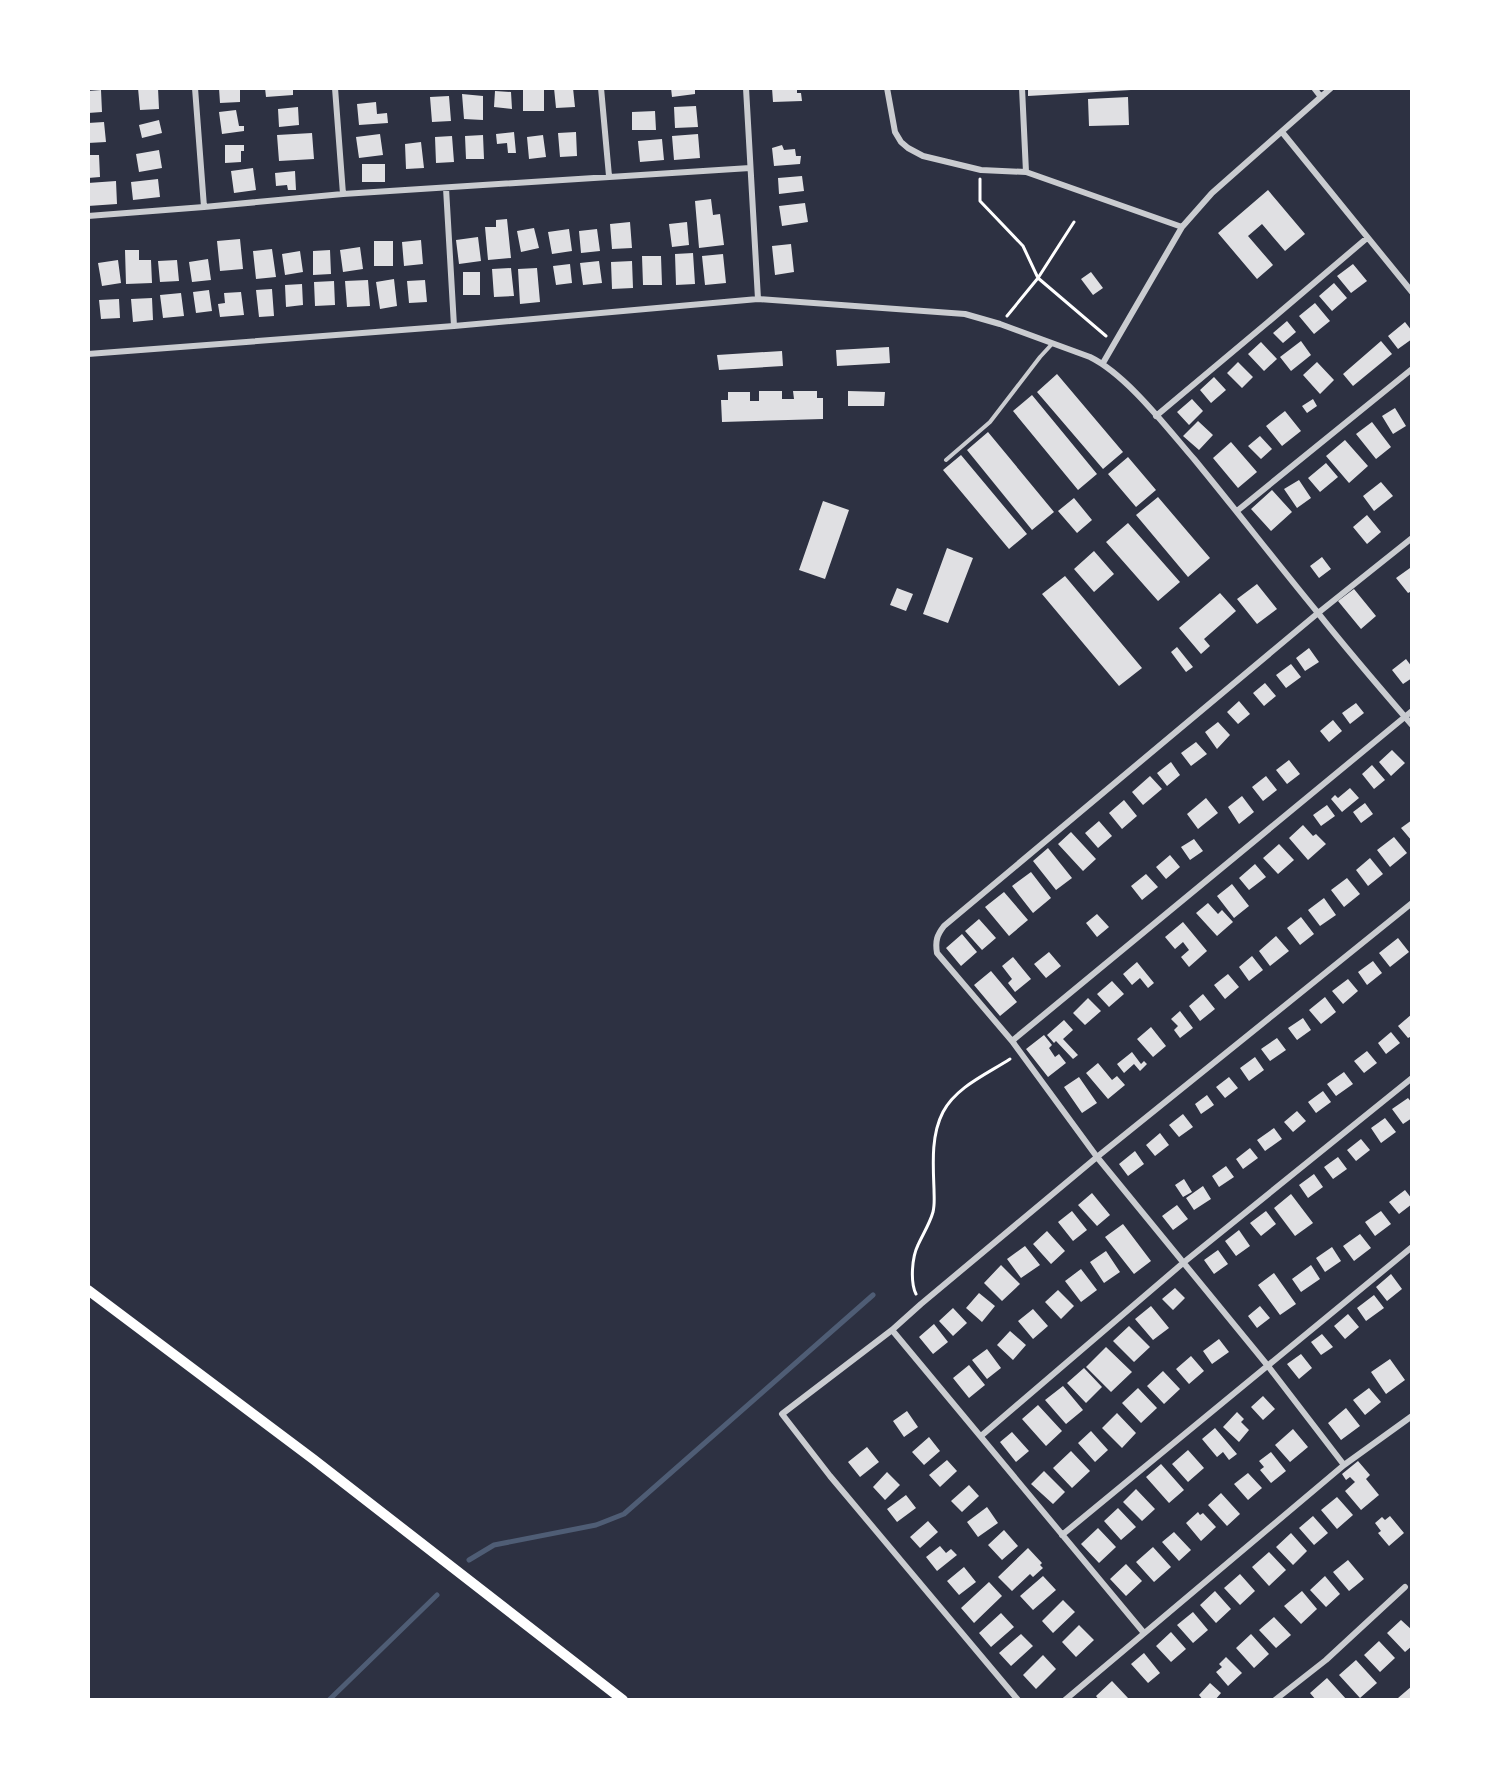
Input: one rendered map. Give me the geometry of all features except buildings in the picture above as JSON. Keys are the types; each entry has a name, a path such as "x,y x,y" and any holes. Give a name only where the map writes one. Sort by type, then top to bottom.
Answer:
{"main road":[{"path":"88,1290 304,1452 623,1700"}],"street":[{"path":"195,88 204,207"},
{"path":"335,88 343,194"},
{"path":"602,88 609,176"},
{"path":"746,88 758,299"},
{"path":"887,88 895,132 901,142 923,156 981,170 1026,172 1182,227"},
{"path":"1022,88 1026,172"},
{"path":"1314,88 1321,97"},
{"path":"1103,363 1182,227 1212,193 1331,88"},
{"path":"1282,132 1412,292"},
{"path":"88,216 343,194 750,168"},
{"path":"446,188 454,326"},
{"path":"1156,416 1268,324 1367,238"},
{"path":"88,354 454,326 758,299 965,315 1000,324 1103,363 1113,371 1156,416 1238,511 1318,613 1412,725"},
{"path":"1238,511 1412,369"},
{"path":"1344,1465 1268,1366 1097,1157 1012,1041 937,953 935,944 944,926 1318,613 1412,538"},
{"path":"1012,1041 1412,711"},
{"path":"1018,1700 830,1476 782,1414 892,1330 1097,1157 1412,903"},
{"path":"981,1436 1184,1263 1412,1078"},
{"path":"1062,1535 1412,1247"},
{"path":"892,1330 1144,1633"},
{"path":"1065,1700 1344,1465 1412,1416"},
{"path":"1275,1700 1326,1660 1404,1587"}],"lane":[{"path":"946,459 990,422 1052,344"}],"path":[{"path":"981,170 980,201 1023,246 1038,278 1115,343"},
{"path":"1000,324 1038,278 1074,222"},
{"path":"921,1304 911,1279 916,1248 933,1214 935,1204 933,1157 937,1127 942,1113 958,1093 1019,1053"}],"waterway":[{"path":"469,1560 494,1545 596,1525 624,1514 873,1295"},
{"path":"329,1700 437,1595"}]}
